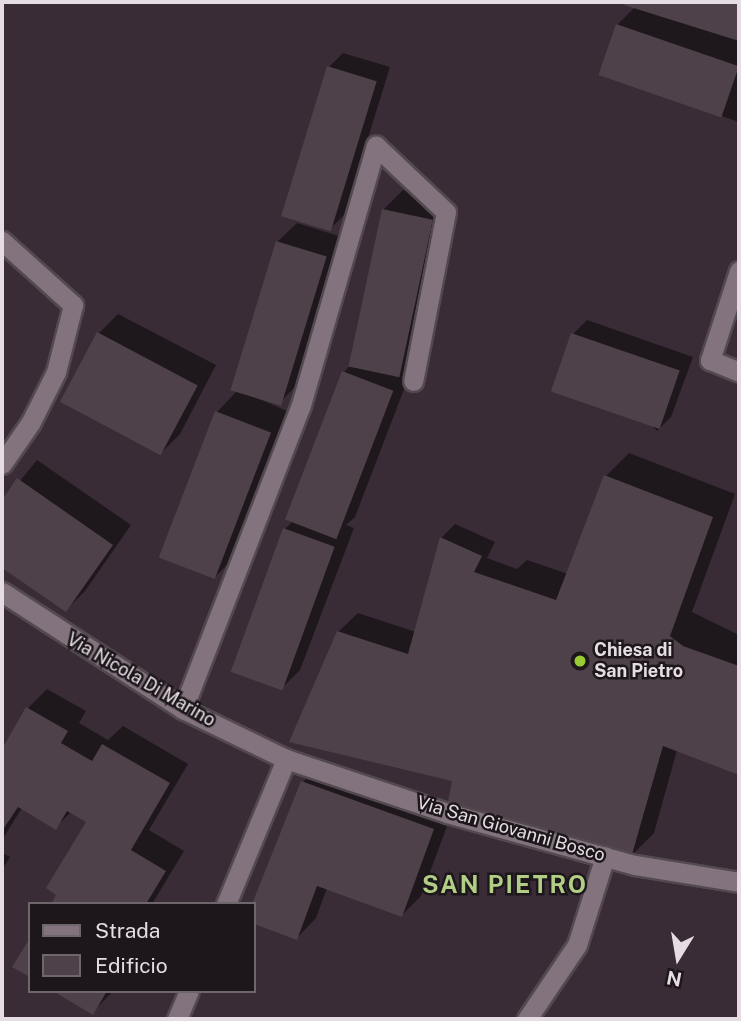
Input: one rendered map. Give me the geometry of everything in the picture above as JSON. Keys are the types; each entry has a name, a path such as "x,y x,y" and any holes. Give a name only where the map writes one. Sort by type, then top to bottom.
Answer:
{"street":[{"path":"183,709 301,405 376,146 446,212 413,381"},
{"path":"2,241 73,305 55,373 31,422 2,464"},
{"path":"739,271 710,360 739,372"},
{"name":"Via Nicola Di Marino","path":"2,592 183,709 286,759"},
{"path":"227,902 286,759"},
{"name":"Via San Giovanni Bosco","path":"286,759 447,813 605,856 739,882"},
{"path":"527,1019 577,945 605,856"},
{"path":"177,1019 188,993"}],"building":[{"path":"625,2 739,2 739,41 624,5"},
{"path":"616,24 739,66 721,117 598,75"},
{"path":"327,66 377,81 331,231 281,216"},
{"path":"382,209 433,220 399,377 349,366"},
{"path":"276,241 327,256 281,406 230,390"},
{"path":"97,332 198,386 161,455 60,402"},
{"path":"571,333 680,370 660,429 551,392"},
{"path":"342,371 393,391 336,539 285,519"},
{"path":"215,411 271,433 215,579 159,558"},
{"name":"Chiesa di San Pietro","path":"604,475 713,517 670,636 683,646 739,666 739,775 663,746 631,858 447,806 452,781 289,742 337,631 408,654 440,537 482,556 474,572 556,600"},
{"path":"17,478 113,545 66,612 2,568 2,500"},
{"path":"283,528 335,547 282,691 231,672"},
{"path":"26,707 68,731 61,743 92,761 102,744 170,783 131,850 166,871 147,902 52,902 56,895 46,888 86,822 67,811 56,830 18,807 2,831 2,749"},
{"path":"301,781 434,829 402,917 317,886 297,940 256,925 256,902 253,902"},
{"path":"28,941 28,976 12,967"},
{"path":"56,993 106,993 93,1015"}],"place":[{"name":"Chiesa di San Pietro","path":"580,661"}],"district":[{"name":"SAN PIETRO","path":"505,885"}]}
